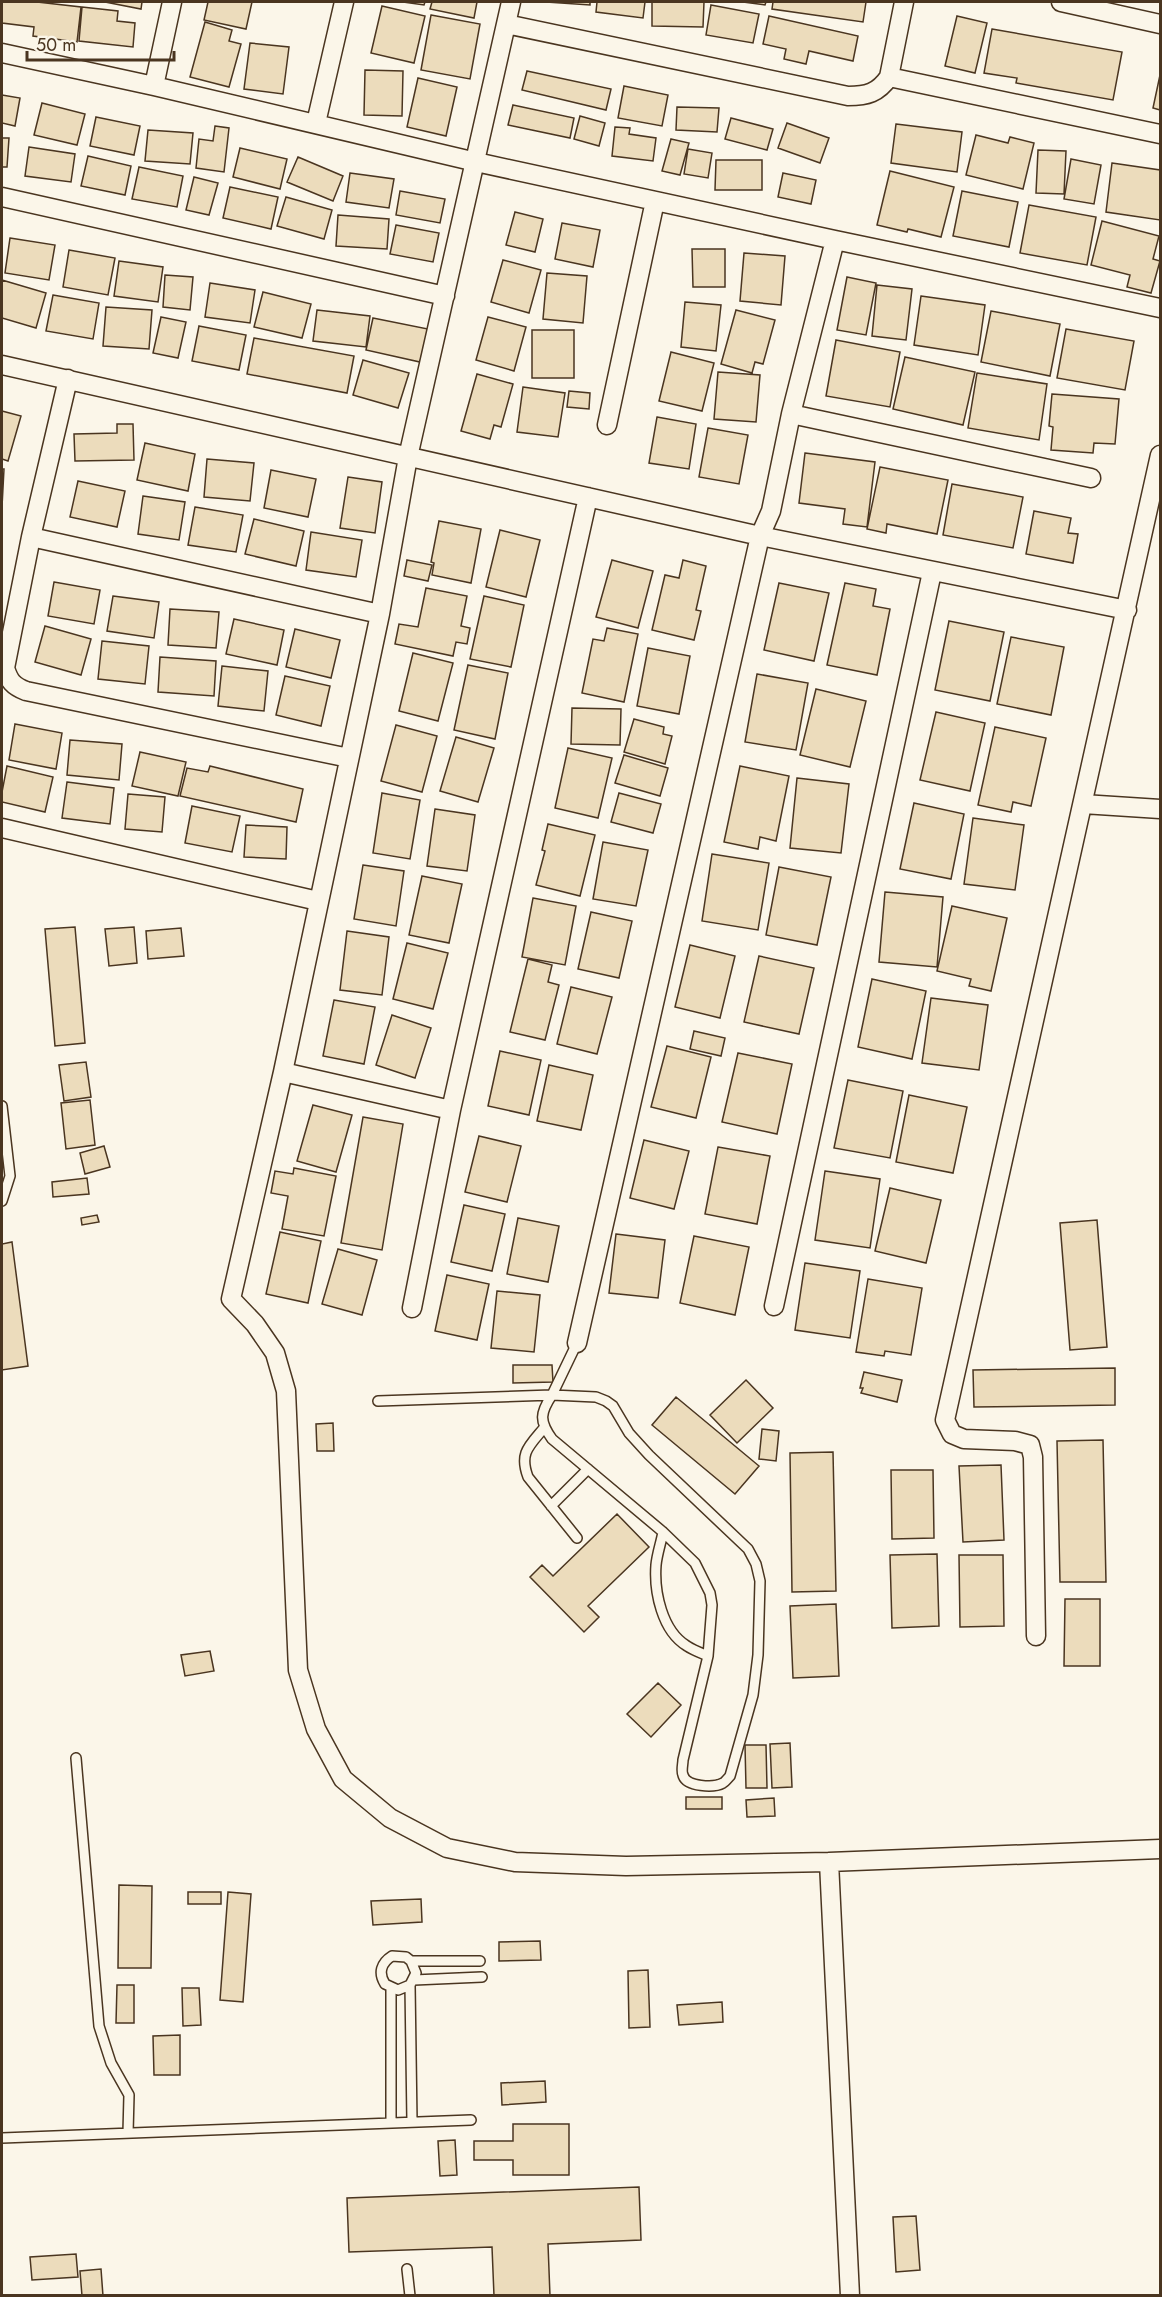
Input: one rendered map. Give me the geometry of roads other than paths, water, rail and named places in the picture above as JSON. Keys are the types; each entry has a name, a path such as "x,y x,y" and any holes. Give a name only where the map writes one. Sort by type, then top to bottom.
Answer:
{"street":[{"path":"154,86 172,2"},
{"path":"316,123 344,2"},
{"path":"511,2 408,457 380,614 283,1072 231,1299 255,1324 275,1353 286,1391 298,1670 316,1729 343,1779 390,1818 447,1848 515,1862 626,1866 829,1862 1161,1849"},
{"path":"506,24 848,96 867,96 882,87 889,77 904,2"},
{"path":"1062,2 1161,24"},
{"path":"2,54 154,86 476,162 1161,308"},
{"path":"889,77 1161,134"},
{"path":"2,196 445,296"},
{"path":"607,425 655,201"},
{"path":"578,1343 760,536 771,511 791,414 835,240"},
{"path":"2,365 760,536 1127,610"},
{"path":"68,379 31,537 5,668 8,679 15,687 349,758"},
{"path":"791,414 1091,478"},
{"path":"1036,1636 1034,1457 1030,1445 1015,1441 963,1439 952,1434 945,1420 1161,455"},
{"path":"412,1308 451,1110 588,497"},
{"path":"31,537 380,614"},
{"path":"774,1306 932,572"},
{"path":"1083,804 1161,809"},
{"path":"2,828 318,901"},
{"path":"283,1072 451,1110"},
{"path":"829,1862 850,2295"}],"lane":[{"path":"2,1106 10,1176 2,1201"},
{"path":"378,1401 552,1395 596,1397 613,1406 629,1433 642,1448 748,1549 756,1564 760,1581 758,1655 753,1695 730,1776 724,1782 715,1785 699,1785 686,1781 682,1776 683,1760 708,1656 712,1605 710,1593 694,1563 663,1532 552,1439 544,1428 542,1417 544,1406 552,1395 578,1343"},
{"path":"544,1428 527,1448 524,1457 525,1467 528,1477 577,1538"},
{"path":"551,1506 588,1469"},
{"path":"663,1532 656,1565 658,1596 664,1615 673,1634 686,1646 708,1656"},
{"path":"76,1758 99,2026 111,2063 129,2094 128,2133"},
{"path":"412,2122 412,1982 416,1973 411,1961 406,1957 392,1956 382,1965 382,1978 391,1988 398,1990 412,1982 482,1977"},
{"path":"411,1961 480,1961"},
{"path":"391,1988 391,2123"},
{"path":"2,2138 471,2120"},
{"path":"407,2270 410,2295"}]}
